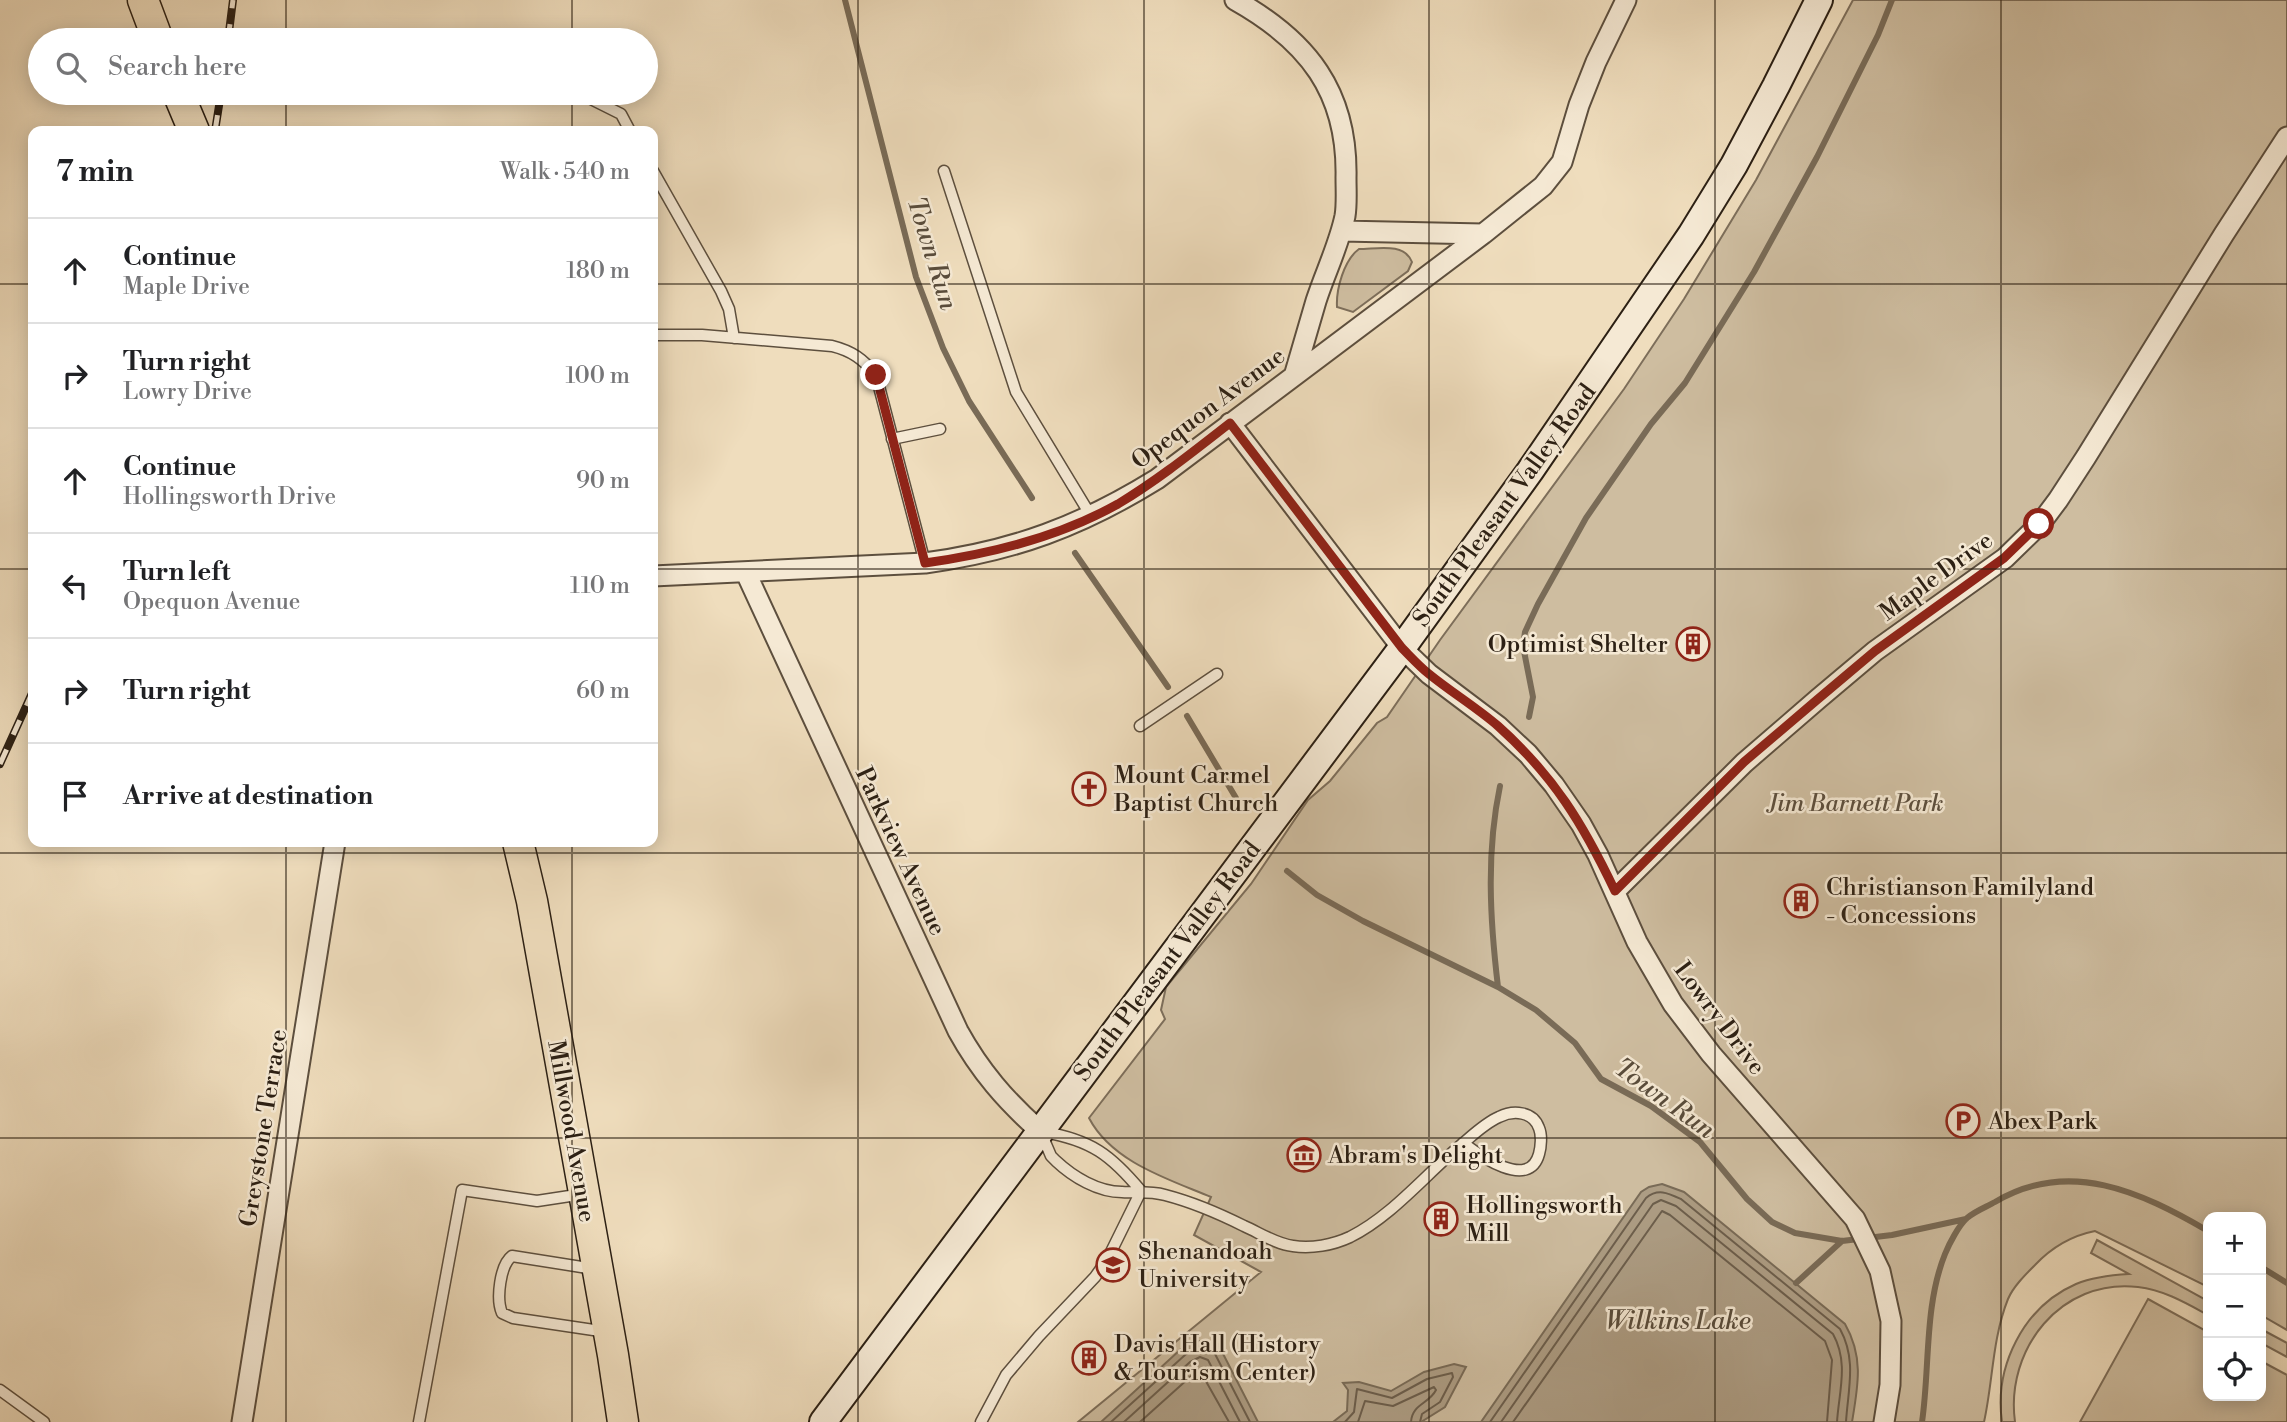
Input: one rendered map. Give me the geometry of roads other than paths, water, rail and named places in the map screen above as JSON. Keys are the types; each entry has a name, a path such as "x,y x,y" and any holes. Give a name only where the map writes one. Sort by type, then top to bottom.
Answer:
{"main road":[{"path":"143,0 154,28"},
{"name":"South Pleasant Valley Road","path":"823,1422 1402,648 1538,460 1691,235 1752,131 1819,0"},
{"path":"183,105 192,126"},
{"name":"Millwood Avenue","path":"519,847 532,901 623,1422"}],"street":[{"path":"1235,0 1265,17 1284,32 1322,76 1342,127 1347,160 1346,212 1296,373"},
{"name":"Opequon Avenue","path":"658,576 925,563 969,557 1026,542 1116,505 1157,479 1543,186 1562,162 1579,105 1626,0"},
{"name":"Maple Drive","path":"1615,891 1744,762 1875,651 2004,558 2039,524 2079,468 2224,234 2287,138"},
{"path":"1342,231 1483,234"},
{"name":"Lowry Drive","path":"1230,423 1402,648 1429,674 1477,708 1528,754 1569,805 1615,891 1637,943 1673,1004 1711,1054 1855,1219 1881,1271 1891,1321 1890,1385 1884,1422"},
{"name":"Parkview Avenue","path":"746,573 958,1031 993,1086 1040,1131"},
{"name":"Greystone Terrace","path":"242,1422 243,1401 334,847"}],"lane":[{"path":"603,105 621,114 627,126"},
{"path":"944,171 1016,392 1091,517"},
{"path":"658,179 721,291 729,309 734,338"},
{"path":"658,335 832,346 848,350 864,360 876,375 925,563"},
{"path":"892,439 940,429"},
{"path":"1140,726 1217,674"},
{"path":"1040,1131 1051,1156 1096,1188 1163,1194 1197,1205 1279,1243 1293,1246 1316,1246 1347,1238 1363,1230 1463,1143 1482,1127 1507,1113 1523,1112 1534,1118 1540,1129 1538,1157 1534,1164 1525,1169 1501,1167 1484,1159 1463,1143"},
{"path":"1040,1131 1074,1137 1088,1144 1126,1173 1141,1191"},
{"path":"419,1422 462,1190 537,1201 583,1194"},
{"path":"981,1422 1006,1374 1095,1278 1107,1261 1141,1191"},
{"path":"598,1270 512,1256 506,1262 499,1305 502,1312 513,1318 609,1333"},
{"path":"0,1390 44,1422"}],"water":[{"name":"Wilkins Lake","path":"1662,1184 1684,1192 1845,1324 1855,1348 1858,1372 1852,1422 1481,1422 1641,1192"},
{"path":"1192,1342 1218,1344 1258,1422 1101,1422 1181,1349"},
{"path":"1454,1364 1466,1367 1445,1407 1421,1422 1333,1422 1347,1411 1348,1390 1343,1383 1359,1382 1391,1391 1424,1372"}],"waterway":[{"name":"Town Run","path":"845,0 916,277 943,348 969,401 1032,498"},
{"path":"1529,717 1533,697 1523,646 1525,632 1538,604 1586,518 1651,424 1685,383 1754,272 1817,157 1878,35 1892,0"},
{"name":"Town Run","path":"1075,553 1168,687"},
{"name":"Town Run","path":"1187,716 1236,798"},
{"path":"1498,987 1493,937 1491,861 1500,786"},
{"name":"Town Run","path":"1287,871 1317,895 1363,921 1498,987 1536,1010 1575,1043 1601,1079 1651,1106 1700,1142 1747,1199 1772,1222 1795,1233 1842,1241 1892,1235 1966,1219"},
{"path":"1922,1422 1931,1316 1938,1274 1954,1235 1973,1213 2023,1189 2050,1182 2077,1182 2104,1185 2131,1193 2203,1228"},
{"path":"1796,1283 1842,1241"},
{"path":"2266,1270 2287,1283"}],"railway":[{"path":"230,28 233,0"},
{"path":"216,126 219,105"},
{"path":"0,764 28,702"}],"place":[{"name":"Optimist Shelter","path":"1693,644"},
{"name":"Mount Carmel Baptist Church","path":"1089,789"},
{"name":"Christianson Familyland - Concessions","path":"1801,901"},
{"name":"Abex Park","path":"1963,1121"},
{"name":"Abram's Delight","path":"1304,1155"},
{"name":"Hollingsworth Mill","path":"1441,1219"},
{"name":"Shenandoah University","path":"1113,1265"},
{"name":"Davis Hall (History & Tourism Center)","path":"1089,1358"}],"park label":[{"name":"Jim Barnett Park","path":"1856,803"}]}
